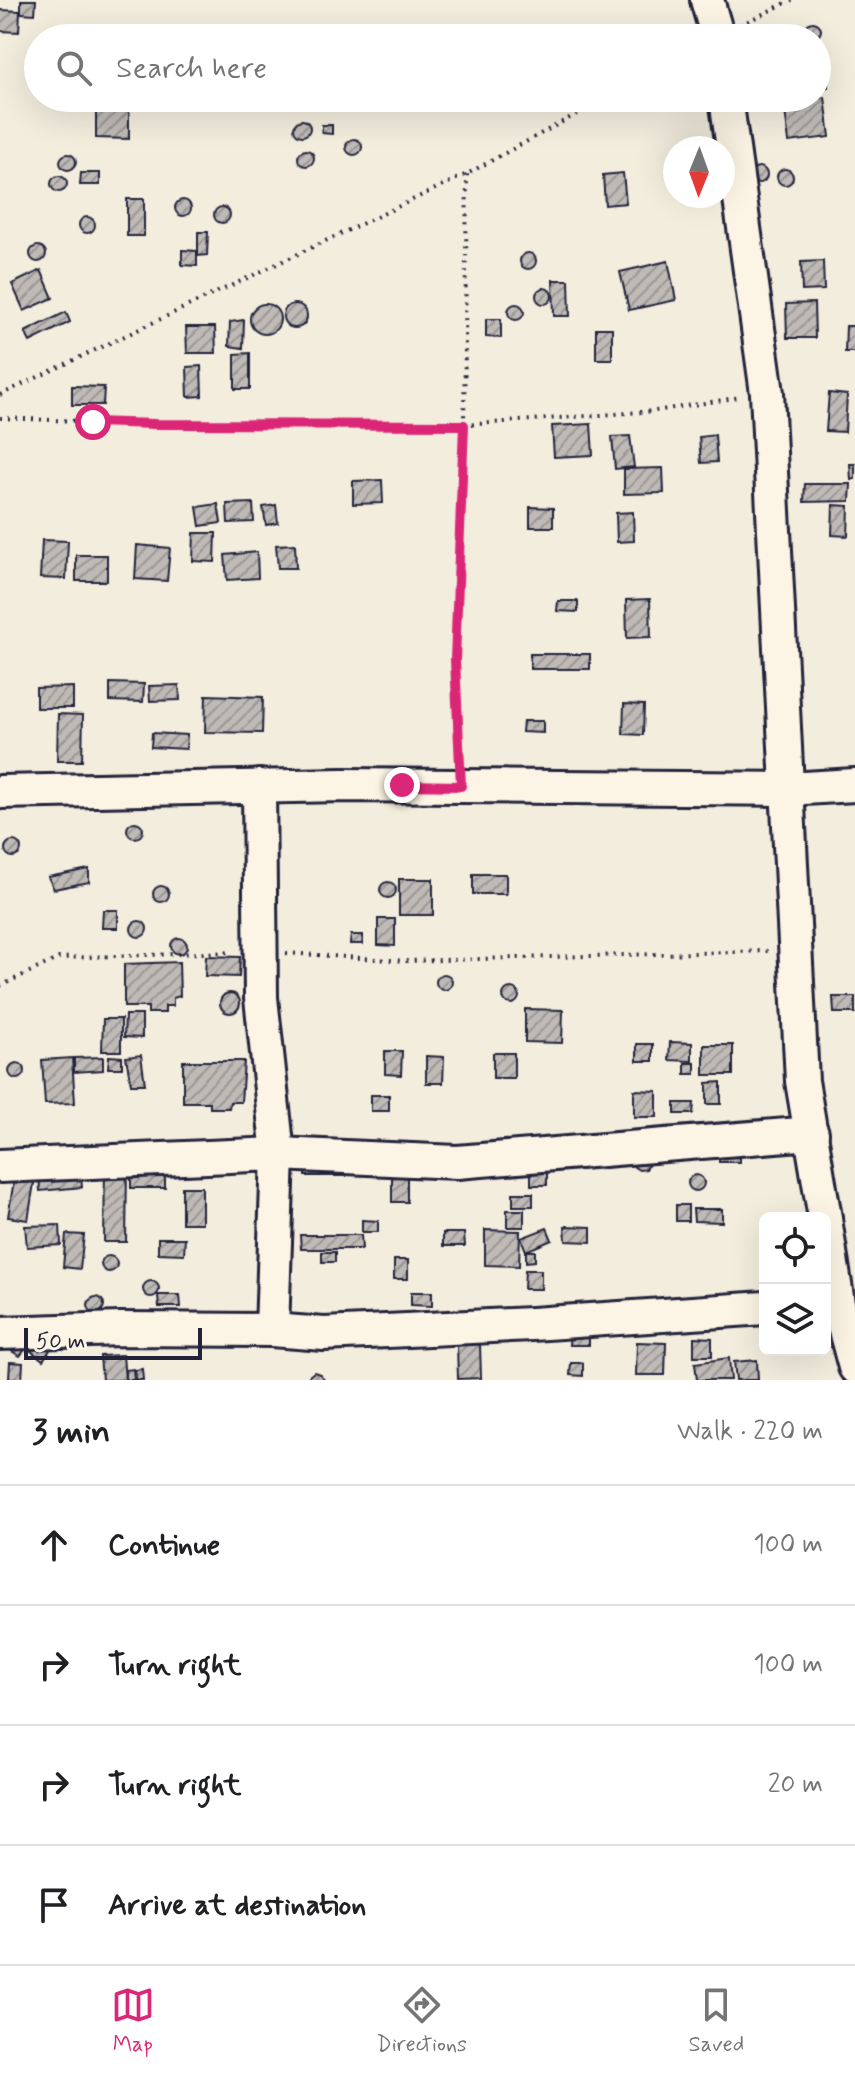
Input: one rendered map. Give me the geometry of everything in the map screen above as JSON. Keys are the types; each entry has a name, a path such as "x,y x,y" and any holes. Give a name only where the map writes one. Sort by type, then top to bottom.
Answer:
{"street":[{"path":"707,0 714,24"},
{"path":"728,112 767,393 802,1081 824,1212"},
{"path":"0,792 259,786 787,789 855,785"},
{"path":"259,786 261,998 278,1154 272,1330"},
{"path":"0,1166 278,1154 457,1162 812,1133"},
{"path":"831,1255 855,1367"},
{"path":"0,1333 121,1329 272,1330 324,1334 759,1308"}],"path":[{"path":"744,24 792,0"},
{"path":"0,395 467,174 580,112"},
{"path":"461,786 455,660 464,425 467,174"},
{"path":"0,418 155,424 464,425 655,411 767,393"},
{"path":"0,986 59,958 260,951 406,961 795,950"}],"building":[{"path":"21,0 36,0 35,14 21,13"},
{"path":"0,10 20,11 19,32 0,31"},
{"path":"96,112 129,112 129,139 96,138"},
{"path":"785,112 827,112 830,137 789,142"},
{"path":"302,120 308,122 308,134 302,136 296,134 294,128 296,122"},
{"path":"322,125 332,125 332,134 322,133"},
{"path":"354,139 360,141 360,153 354,155 348,153 346,147 348,141"},
{"path":"306,150 312,152 312,164 306,166 300,164 298,158 300,152"},
{"path":"68,154 74,156 74,168 68,170 62,168 60,162 62,156"},
{"path":"759,167 765,169 765,181 759,183 753,181 751,175 753,169"},
{"path":"785,169 791,171 791,183 785,185 779,183 777,177 779,171"},
{"path":"81,173 100,173 100,185 80,185"},
{"path":"623,173 626,203 605,205 603,175"},
{"path":"59,176 65,178 65,190 59,192 53,190 51,184 53,178"},
{"path":"127,199 144,199 144,236 127,236"},
{"path":"183,200 189,202 189,214 183,216 177,214 175,208 177,202"},
{"path":"222,207 228,209 228,221 222,223 216,221 214,215 216,209"},
{"path":"87,217 93,219 93,231 87,233 81,231 79,225 81,219"},
{"path":"198,232 208,232 207,255 198,256"},
{"path":"38,246 44,248 44,260 38,262 32,260 30,254 32,248"},
{"path":"182,250 197,251 197,266 182,265"},
{"path":"528,253 534,255 534,267 528,269 522,267 520,261 522,255"},
{"path":"668,261 676,300 629,310 620,272"},
{"path":"823,261 824,290 802,291 801,262"},
{"path":"41,270 53,298 24,311 12,284"},
{"path":"553,280 569,280 570,316 554,316"},
{"path":"544,288 550,290 550,302 544,304 538,302 536,296 538,290"},
{"path":"814,303 815,338 787,338 786,304"},
{"path":"265,304 276,308 280,319 276,330 265,334 254,330 250,319 254,308"},
{"path":"295,304 303,308 307,316 303,324 295,328 287,324 283,316 287,308"},
{"path":"516,304 522,306 522,318 516,320 510,318 508,312 510,306"},
{"path":"66,312 70,322 30,342 25,332"},
{"path":"486,319 501,319 501,338 486,337"},
{"path":"244,320 243,348 229,346 230,322"},
{"path":"846,326 855,326 855,352 845,352"},
{"path":"186,327 215,327 216,353 187,353"},
{"path":"596,328 612,328 612,359 596,359"},
{"path":"250,353 250,389 235,389 235,354"},
{"path":"201,366 202,396 188,397 187,367"},
{"path":"72,386 104,387 103,405 72,405"},
{"path":"829,393 847,395 845,432 826,431"},
{"path":"591,424 593,455 554,457 552,426"},
{"path":"715,435 717,462 701,463 699,437"},
{"path":"630,436 634,467 615,469 612,437"},
{"path":"850,464 855,464 855,479 851,480"},
{"path":"663,468 664,493 624,494 624,469"},
{"path":"382,480 383,503 353,504 353,481"},
{"path":"805,484 851,484 850,501 804,502"},
{"path":"253,503 254,522 228,523 227,504"},
{"path":"218,504 221,523 200,526 197,507"},
{"path":"276,505 278,523 266,525 263,507"},
{"path":"833,505 849,506 848,536 832,535"},
{"path":"530,507 553,508 553,527 530,527"},
{"path":"633,512 634,541 617,542 616,513"},
{"path":"194,533 216,533 215,562 193,561"},
{"path":"42,540 68,541 66,579 40,578"},
{"path":"295,544 296,568 278,568 276,545"},
{"path":"137,545 170,548 167,581 135,579"},
{"path":"257,552 258,578 227,580 225,555"},
{"path":"76,555 107,555 107,581 76,581"},
{"path":"650,599 651,637 627,638 626,600"},
{"path":"558,601 578,601 578,612 557,611"},
{"path":"530,654 590,654 590,669 530,669"},
{"path":"110,683 144,684 143,702 110,701"},
{"path":"179,685 180,700 150,701 149,686"},
{"path":"73,687 73,708 36,708 36,688"},
{"path":"206,695 263,697 262,733 205,732"},
{"path":"624,704 644,705 643,735 623,734"},
{"path":"58,714 83,715 82,761 57,761"},
{"path":"523,721 543,721 543,733 522,732"},
{"path":"152,733 187,735 186,749 151,747"},
{"path":"135,822 141,824 141,836 135,838 129,836 127,830 129,824"},
{"path":"13,841 19,843 19,855 13,857 7,855 5,849 7,843"},
{"path":"89,869 89,882 54,889 48,877"},
{"path":"473,874 506,874 506,894 473,894"},
{"path":"399,879 433,879 433,915 399,915"},
{"path":"388,882 394,884 394,896 388,898 382,896 380,890 382,884"},
{"path":"161,886 167,888 167,900 161,902 155,900 153,894 155,888"},
{"path":"103,910 118,910 118,928 102,928"},
{"path":"378,919 395,919 395,946 378,945"},
{"path":"139,921 145,923 145,935 139,937 133,935 131,929 133,923"},
{"path":"351,935 363,935 363,944 350,944"},
{"path":"179,938 185,940 185,952 179,954 173,952 171,946 173,940"},
{"path":"206,956 240,957 239,977 205,976"},
{"path":"179,962 180,996 173,998 173,1006 165,1006 165,1013 148,1013 148,1007 124,1007 124,964"},
{"path":"444,974 450,976 450,988 444,990 438,988 436,982 438,976"},
{"path":"511,988 517,990 517,1002 511,1004 505,1002 503,996 505,990"},
{"path":"230,993 237,996 240,1003 237,1010 230,1013 223,1010 220,1003 223,996"},
{"path":"833,997 855,997 855,1013 834,1013"},
{"path":"525,1009 563,1010 562,1043 525,1042"},
{"path":"125,1015 142,1015 142,1038 124,1037"},
{"path":"103,1019 121,1019 121,1051 102,1051"},
{"path":"670,1042 692,1043 692,1061 669,1060"},
{"path":"637,1044 653,1044 653,1061 637,1061"},
{"path":"704,1045 733,1045 733,1075 704,1075"},
{"path":"385,1051 402,1051 401,1075 385,1074"},
{"path":"493,1053 514,1053 514,1078 493,1078"},
{"path":"141,1055 145,1084 131,1084 126,1057"},
{"path":"109,1056 122,1057 122,1068 108,1068"},
{"path":"426,1056 444,1057 443,1083 426,1083"},
{"path":"103,1057 103,1070 74,1072 74,1058"},
{"path":"72,1058 75,1103 45,1104 42,1060"},
{"path":"183,1061 244,1061 241,1102 230,1102 229,1108 210,1108 210,1102 183,1102"},
{"path":"17,1063 23,1065 23,1077 17,1079 11,1077 9,1071 11,1065"},
{"path":"685,1063 695,1063 695,1074 685,1074"},
{"path":"721,1082 721,1104 707,1104 707,1083"},
{"path":"634,1090 657,1091 657,1117 634,1117"},
{"path":"371,1095 389,1095 389,1111 371,1111"},
{"path":"675,1103 694,1103 693,1114 675,1114"},
{"path":"719,1150 740,1150 740,1162 719,1162"},
{"path":"531,1157 547,1157 547,1185 531,1185"},
{"path":"633,1161 649,1161 649,1164 646,1169 639,1170 634,1167"},
{"path":"305,1164 346,1164 346,1176 305,1176"},
{"path":"131,1165 165,1165 165,1188 131,1188"},
{"path":"80,1168 82,1187 40,1191 39,1173"},
{"path":"105,1169 127,1169 126,1242 104,1242"},
{"path":"392,1171 407,1171 407,1202 392,1202"},
{"path":"15,1174 35,1177 28,1220 8,1217"},
{"path":"696,1175 702,1177 702,1189 696,1191 690,1189 688,1183 690,1177"},
{"path":"182,1187 202,1187 202,1223 182,1223"},
{"path":"513,1193 533,1193 533,1206 513,1206"},
{"path":"676,1205 688,1205 688,1221 676,1221"},
{"path":"693,1209 722,1209 722,1222 694,1221"},
{"path":"507,1210 524,1210 524,1227 507,1227"},
{"path":"362,1220 378,1221 378,1232 362,1232"},
{"path":"60,1225 61,1245 27,1247 25,1226"},
{"path":"565,1226 591,1227 591,1242 566,1241"},
{"path":"547,1228 552,1240 526,1251 521,1238"},
{"path":"485,1230 520,1231 519,1266 485,1265"},
{"path":"443,1233 464,1233 465,1246 443,1246"},
{"path":"66,1234 84,1235 80,1269 63,1267"},
{"path":"300,1235 361,1235 362,1249 301,1249"},
{"path":"158,1238 185,1238 184,1254 158,1253"},
{"path":"526,1251 535,1251 535,1261 526,1262"},
{"path":"322,1252 335,1252 335,1262 322,1262"},
{"path":"109,1256 115,1258 115,1270 109,1272 103,1270 101,1264 103,1258"},
{"path":"394,1260 408,1260 408,1279 394,1279"},
{"path":"525,1270 541,1270 541,1289 524,1289"},
{"path":"151,1281 157,1283 157,1295 151,1297 145,1295 143,1289 145,1283"},
{"path":"411,1292 432,1292 432,1306 411,1305"},
{"path":"158,1295 180,1295 181,1307 159,1307"},
{"path":"96,1297 102,1299 102,1311 96,1313 90,1311 88,1305 90,1299"},
{"path":"570,1332 589,1332 589,1345 569,1345"},
{"path":"694,1337 712,1338 712,1356 694,1356"},
{"path":"40,1339 52,1347 43,1360 31,1351"},
{"path":"637,1342 666,1343 665,1375 636,1375"},
{"path":"480,1344 481,1378 458,1379 457,1345"},
{"path":"27,1347 20,1356 8,1349"},
{"path":"123,1355 125,1380 102,1380 100,1356"},
{"path":"729,1358 731,1380 697,1380 695,1363"},
{"path":"757,1360 758,1380 736,1380 734,1362"},
{"path":"10,1362 23,1363 22,1379 9,1378"},
{"path":"571,1363 583,1363 583,1376 570,1375"},
{"path":"133,1369 134,1380 126,1380 125,1370"},
{"path":"142,1369 143,1380 136,1380 135,1370"},
{"path":"314,1372 320,1374 324,1380 308,1380"}],"route":[{"path":"93,422 464,425 455,660 461,786 402,785"}]}
